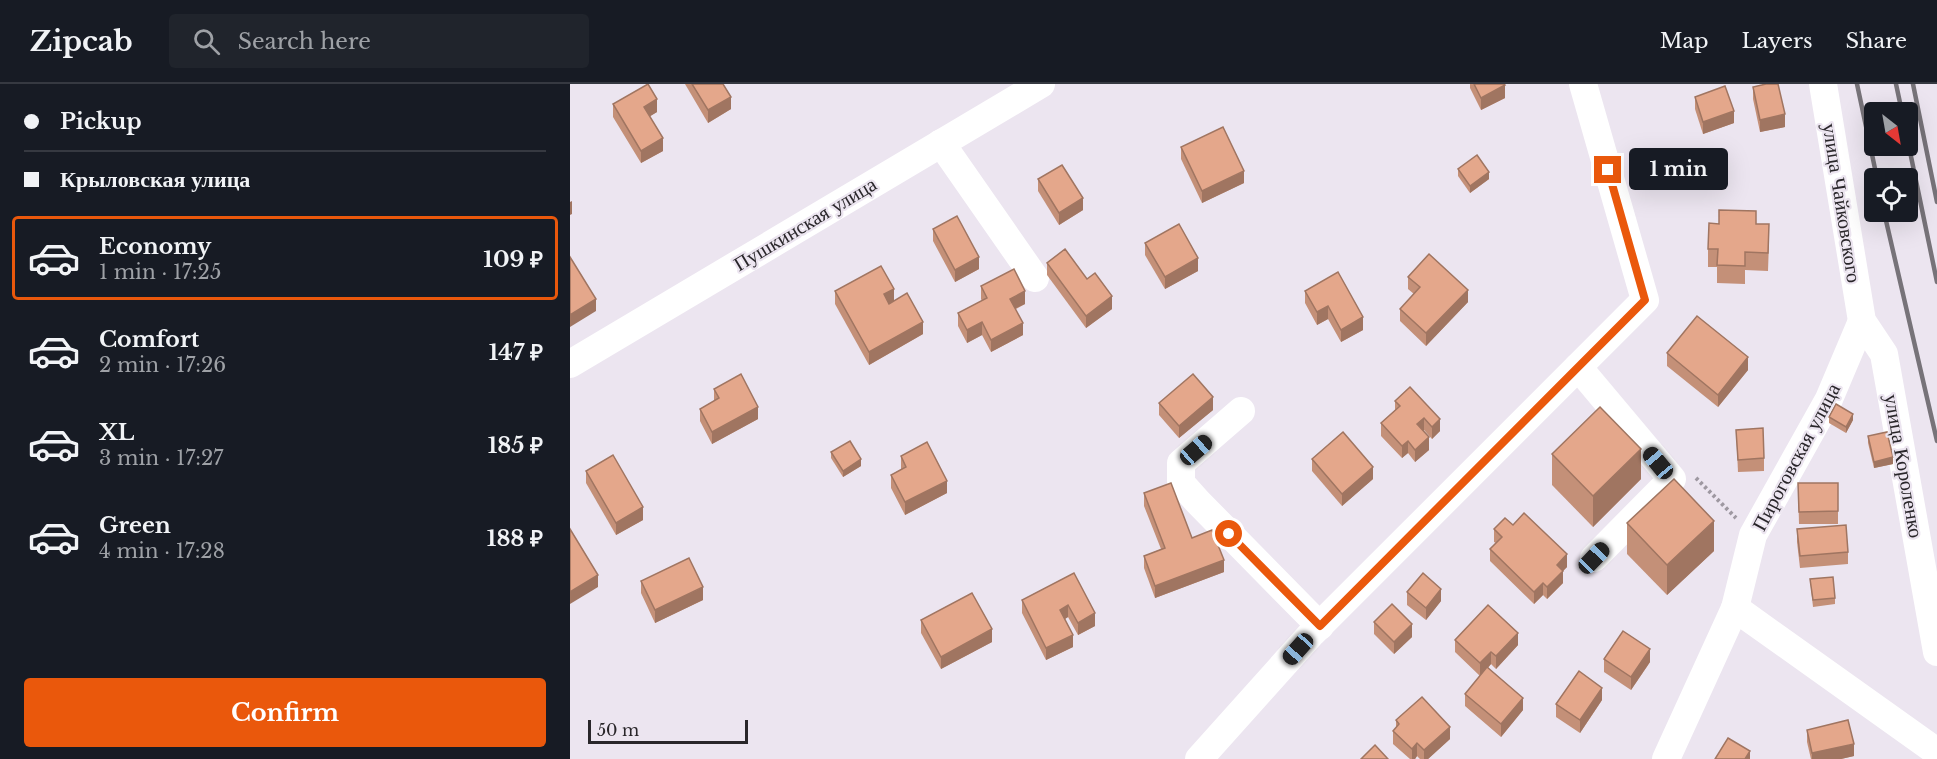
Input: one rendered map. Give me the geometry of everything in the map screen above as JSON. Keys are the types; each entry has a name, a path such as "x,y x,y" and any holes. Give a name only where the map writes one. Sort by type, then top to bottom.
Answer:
{"street":[{"name":"Пушкинская улица","path":"570,364 1041,84"},
{"path":"1198,759 1320,626 1645,300 1583,84"},
{"name":"улица Чайковского","path":"1823,84 1862,321"},
{"path":"941,143 1035,278"},
{"name":"Пироговская улица","path":"1666,759 1735,608 1753,535 1829,399 1862,321"},
{"name":"улица Короленко","path":"1862,321 1884,354 1937,652"},
{"path":"1578,367 1672,479 1594,558"},
{"path":"1241,411 1181,462 1181,483 1320,626"},
{"path":"1735,608 1937,752"}],"building":[{"path":"648,84 657,99 644,107 663,138 641,151 613,104"},
{"path":"692,84 723,84 731,97 708,110"},
{"path":"1474,84 1504,84 1505,85 1481,98"},
{"path":"1778,84 1785,114 1760,120 1753,87"},
{"path":"1725,86 1734,111 1703,122 1695,97"},
{"path":"1223,127 1244,171 1202,191 1181,147"},
{"path":"1477,155 1489,172 1470,186 1458,169"},
{"path":"1062,165 1083,198 1059,213 1038,179"},
{"path":"1719,210 1756,211 1756,224 1769,224 1768,253 1745,252 1745,266 1717,265 1718,249 1708,249 1709,223 1719,224"},
{"path":"957,216 979,257 955,270 933,229"},
{"path":"1179,224 1198,258 1165,277 1145,243"},
{"path":"1065,249 1087,279 1095,273 1112,296 1086,316 1047,263"},
{"path":"1429,254 1468,290 1426,333 1400,309 1420,287 1408,277"},
{"path":"570,257 596,299 570,315"},
{"path":"881,266 894,289 884,294 889,304 907,293 923,322 869,352 835,291"},
{"path":"1014,269 1025,291 1010,299 1023,323 991,340 982,322 967,330 958,313 987,298 981,286"},
{"path":"1338,272 1363,317 1341,330 1328,306 1317,312 1305,291"},
{"path":"1697,316 1748,357 1718,395 1667,353"},
{"path":"741,374 758,407 712,432 700,409 719,398 714,389"},
{"path":"1193,374 1213,397 1179,426 1159,403"},
{"path":"1410,387 1440,419 1432,427 1424,418 1417,424 1429,437 1415,450 1408,441 1402,446 1381,423 1400,406 1395,401"},
{"path":"1836,404 1853,414 1846,427 1829,417"},
{"path":"1600,407 1641,449 1593,496 1552,454"},
{"path":"1763,428 1764,458 1738,460 1736,430"},
{"path":"1343,432 1373,467 1342,494 1312,459"},
{"path":"1887,432 1893,457 1874,462 1868,436"},
{"path":"850,441 861,459 843,471 831,452"},
{"path":"927,442 947,481 905,502 891,475 906,467 901,456"},
{"path":"613,455 643,507 616,523 586,471"},
{"path":"1674,479 1714,521 1667,565 1627,523"},
{"path":"1171,483 1192,538 1212,530 1224,560 1155,586 1144,556 1165,548 1144,493"},
{"path":"1798,483 1838,483 1838,511 1799,512"},
{"path":"1524,513 1567,554 1557,565 1563,571 1547,587 1543,583 1534,592 1490,549 1502,537 1494,529 1505,518 1513,525"},
{"path":"1846,525 1848,552 1800,556 1797,529"},
{"path":"570,529 598,575 570,592"},
{"path":"689,558 703,587 655,610 641,581"},
{"path":"1074,573 1095,613 1078,623 1068,605 1060,610 1073,635 1046,648 1022,600"},
{"path":"1423,573 1441,589 1426,608 1407,592"},
{"path":"1833,577 1835,598 1813,600 1810,579"},
{"path":"972,593 992,629 941,657 921,620"},
{"path":"1392,604 1412,624 1394,642 1374,622"},
{"path":"1488,605 1518,633 1496,656 1491,652 1480,663 1455,640"},
{"path":"1623,631 1650,649 1631,677 1604,659"},
{"path":"1487,667 1523,698 1501,724 1465,694"},
{"path":"1579,671 1602,688 1580,720 1556,704"},
{"path":"1422,697 1450,727 1424,750 1417,743 1412,749 1393,731 1399,724 1396,720"},
{"path":"1848,720 1854,744 1812,753 1807,730"},
{"path":"1728,738 1750,751 1745,759 1715,759"},
{"path":"1375,745 1388,759 1361,759"}],"railway":[{"path":"1857,84 1875,168"},
{"path":"1896,84 1900,102"},
{"path":"1913,84 1937,202"},
{"path":"1911,156 1937,282"},
{"path":"1886,222 1937,441"}],"route":[{"path":"1229,534 1320,626 1645,300 1608,170"}]}
